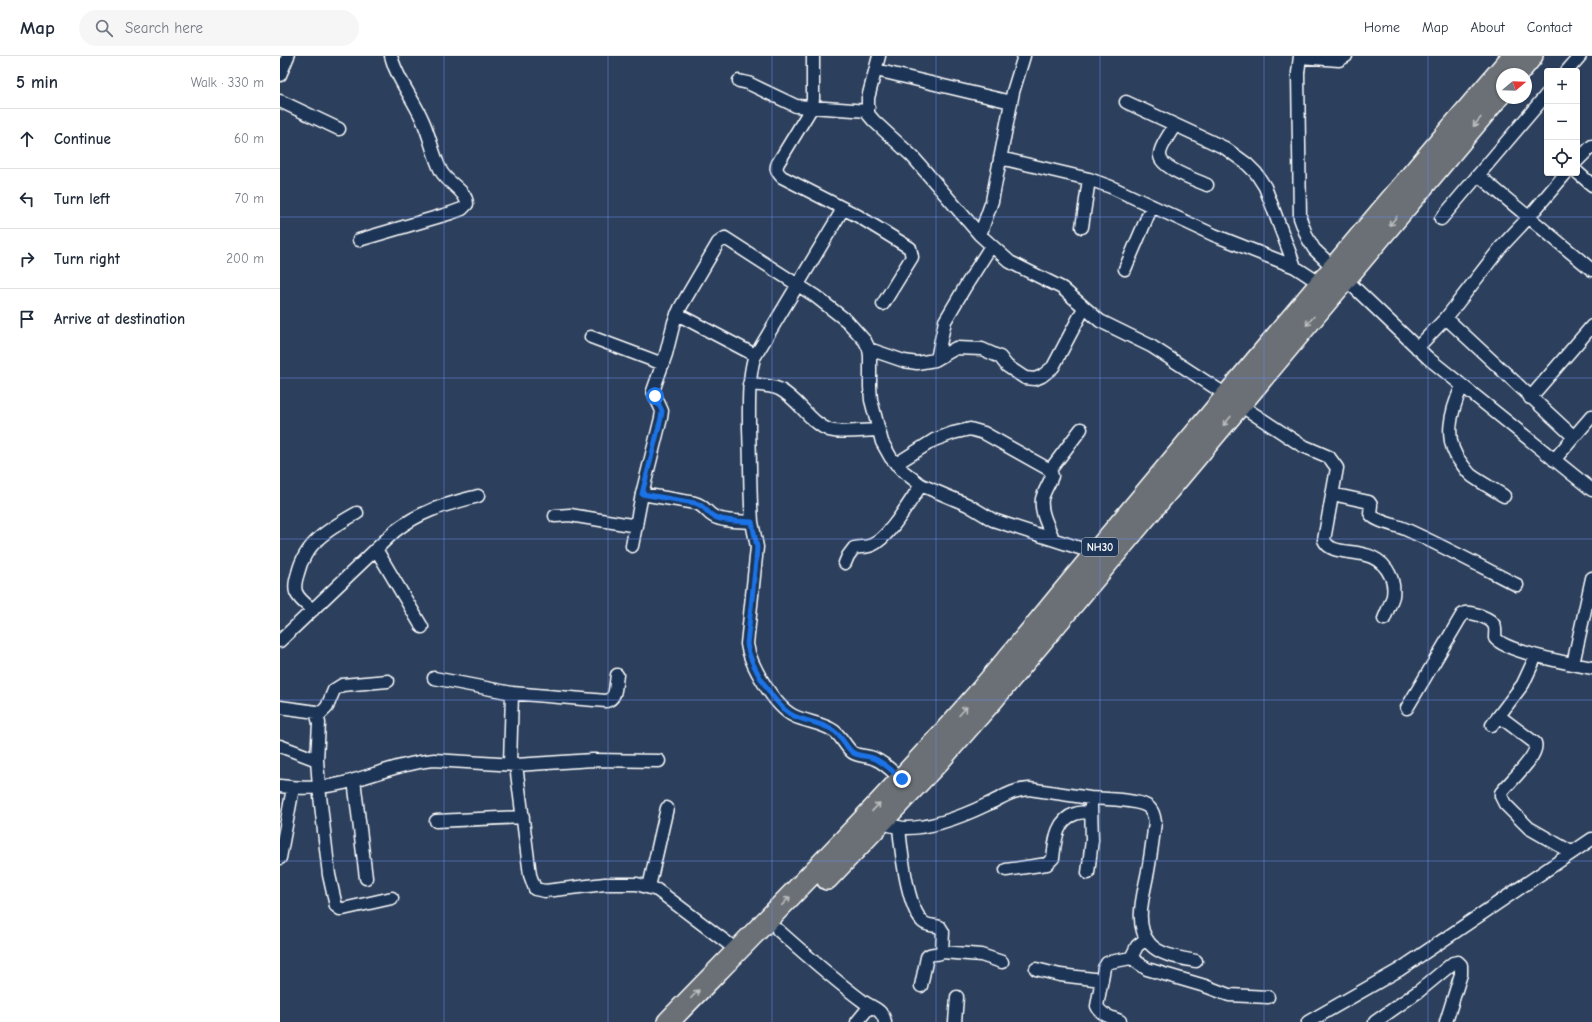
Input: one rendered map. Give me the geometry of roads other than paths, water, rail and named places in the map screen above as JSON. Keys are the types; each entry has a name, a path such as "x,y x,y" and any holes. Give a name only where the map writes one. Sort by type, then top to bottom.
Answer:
{"highway":[{"name":"NH30","path":"668,1022 902,779 976,696 1096,553 1234,400 1322,284 1340,273 1401,186 1513,56"},
{"path":"1522,68 1532,56"},
{"name":"NH30","path":"687,1022 778,930 890,825 1234,400 1340,273 1496,99"}],"street":[{"path":"280,75 288,56"},
{"path":"359,240 451,213 462,209 467,204 466,196 449,181 442,171 416,105 403,86 394,68 391,56"},
{"path":"813,56 814,94 812,107 778,163 776,171 782,176 843,209 912,250 912,257 882,304"},
{"path":"879,56 868,98 868,114 913,157 980,235 992,246 1010,262 1071,294 1084,308 1100,321 1151,346 1301,445 1329,457 1334,462 1337,468 1324,540 1326,545 1333,549 1363,553 1373,556 1387,569 1392,579 1393,595 1384,619"},
{"path":"980,235 992,201 1011,102 1024,56"},
{"path":"1346,56 1339,60 1300,56 1298,73 1300,218 1307,237 1314,249 1417,348 1592,490"},
{"path":"1570,68 1580,56"},
{"path":"876,70 1011,102"},
{"path":"739,81 748,83 792,104 868,111"},
{"path":"1440,219 1544,98"},
{"path":"280,101 339,129"},
{"path":"1126,102 1236,155 1256,173 1265,187 1295,267"},
{"path":"1175,125 1161,149 1160,155 1162,160 1167,166 1207,184"},
{"path":"1580,158 1592,146"},
{"path":"1000,158 1089,180 1111,187 1214,235 1295,267 1322,284"},
{"path":"1478,175 1592,270"},
{"path":"1580,175 1592,185"},
{"path":"1417,348 1446,318 1501,247 1529,217 1563,176"},
{"path":"1082,227 1089,180"},
{"path":"1125,269 1152,206"},
{"path":"843,209 755,355 752,366 749,384 752,522 757,547 747,644 748,654 757,673 779,704 786,711 794,716 833,730 839,735 851,751 856,754 875,759 902,779"},
{"path":"632,546 642,494 662,411 653,391 663,364 677,314 718,243 725,238 798,284 847,321 858,332 869,349 870,387 882,442 891,458 904,472 921,485 968,505 993,520 1096,553"},
{"path":"937,359 945,321 992,246"},
{"path":"869,349 904,361 928,362 937,359 956,348 982,349 1000,357 1008,366 1025,378 1035,379 1042,376 1053,367 1084,308"},
{"path":"677,314 755,355"},
{"path":"1446,318 1530,398 1574,437"},
{"path":"1530,398 1592,326"},
{"path":"590,337 663,364"},
{"path":"749,384 766,386 780,390 788,395 812,419 828,430 879,430"},
{"path":"1462,386 1454,406 1449,436 1452,447 1457,459 1471,475 1504,496"},
{"path":"1554,460 1592,416"},
{"path":"896,464 934,440 961,430 970,429 984,433 1050,470 1052,476 1042,504 1044,516 1053,539"},
{"path":"1050,470 1081,429"},
{"path":"845,563 854,548 871,546 878,542 895,524 921,485"},
{"path":"642,494 700,504 713,516 720,519 752,522"},
{"path":"1332,494 1369,502 1371,504 1371,516 1375,519 1393,524 1414,533 1517,585"},
{"path":"280,641 395,531 418,515 438,507 478,496"},
{"path":"313,610 300,599 295,589 299,567 310,546 327,530 357,513"},
{"path":"555,516 570,515 637,526"},
{"path":"376,549 422,626"},
{"path":"1572,664 1592,578"},
{"path":"1407,708 1462,615 1465,613 1474,614 1492,621 1494,625 1495,638 1500,642 1536,656 1592,668"},
{"path":"1536,656 1523,684 1496,721 1535,743 1536,746 1534,754 1502,793 1502,800 1529,828 1571,852"},
{"path":"434,678 512,693 606,701 611,700 614,697 617,675"},
{"path":"318,716 327,707 334,690 342,685 388,681"},
{"path":"512,693 513,764 523,816 530,875 535,889 538,891 551,891 605,884 637,884 649,887 657,890 738,951"},
{"path":"280,707 316,712 318,716 317,760 319,787 330,875 336,906 343,909 392,898"},
{"path":"280,746 317,760"},
{"path":"280,786 293,788 319,787 354,780 427,760 513,764 580,761 659,761"},
{"path":"354,780 366,878"},
{"path":"280,858 284,817 293,788"},
{"path":"942,952 942,929 940,927 924,923 918,914 911,896 890,825 907,828 940,822 988,805 1012,791 1029,789 1137,803 1152,810 1155,822 1141,907 1141,923 1146,939 1151,946 1163,953 1196,961"},
{"path":"1088,873 1092,840 1090,798"},
{"path":"649,887 666,808"},
{"path":"1006,870 1047,864 1053,858 1058,829 1064,821 1075,814 1091,812"},
{"path":"436,821 523,816"},
{"path":"1308,1022 1399,970 1592,839"},
{"path":"778,930 836,981 883,1014 885,1022"},
{"path":"1131,958 1137,946 1146,939"},
{"path":"921,986 927,957 931,954 938,954 942,952 981,955 1002,962"},
{"path":"1120,1020 1103,1014 1096,1006 1104,968 1107,963 1131,958 1147,969 1229,994 1268,997"},
{"path":"1375,1022 1396,1009 1456,962 1461,965 1461,974 1446,1022"},
{"path":"1036,969 1060,975 1102,980"},
{"path":"955,1022 957,997"},
{"path":"857,1022 870,1006"}]}
